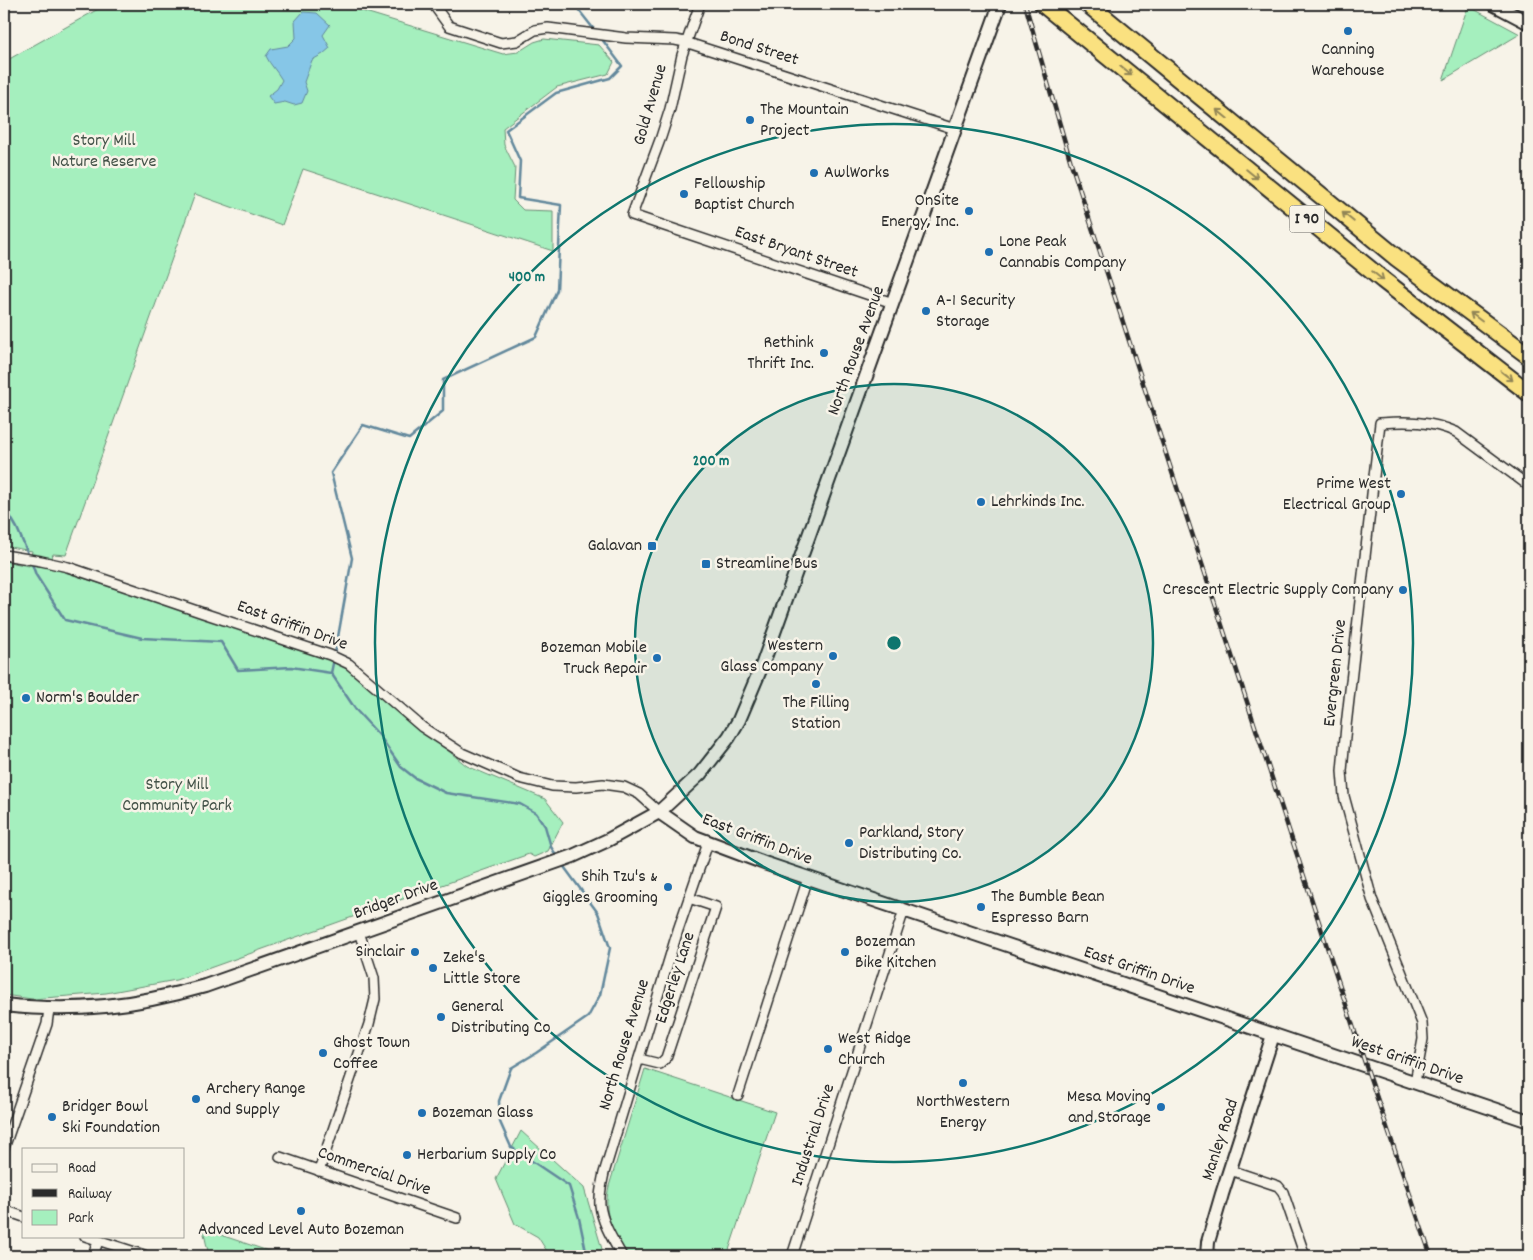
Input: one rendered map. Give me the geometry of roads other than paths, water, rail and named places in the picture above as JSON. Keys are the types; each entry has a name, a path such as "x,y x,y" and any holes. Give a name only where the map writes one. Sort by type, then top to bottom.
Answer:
{"highway":[{"name":"I 90","path":"1042,4 1383,280 1529,393"},
{"name":"I 90","path":"1088,4 1397,258 1529,356"}],"main road":[{"name":"North Rouse Avenue","path":"744,708 763,663 1000,4"},
{"path":"1493,4 1529,23"},
{"name":"Bridger Drive","path":"4,1005 49,1009 86,1008 114,1006 161,998 205,986 573,856 608,840 658,812 704,770 729,737 744,708"},
{"name":"East Griffin Drive","path":"658,812 681,829 708,843 1273,1035"},
{"name":"West Griffin Drive","path":"1273,1035 1529,1121"},
{"name":"Manley Road","path":"1208,1256 1208,1242 1273,1035"}],"street":[{"name":"Bond Street","path":"434,4 449,26 501,43 517,41 535,30 545,28 647,40 686,42 955,130"},
{"name":"Gold Avenue","path":"632,215 661,137 670,109 682,55 700,4"},
{"name":"East Bryant Street","path":"632,215 893,303"},
{"name":"Evergreen Drive","path":"1414,1082 1423,1039 1422,1023 1372,899 1344,796 1342,771 1380,423 1405,421 1445,427 1470,441 1529,486"},
{"name":"East Griffin Drive","path":"4,555 41,560 68,567 330,655 360,673 422,727 462,753 519,778 552,786 576,787 603,784 624,787 639,794 658,812"},
{"name":"North Rouse Avenue","path":"622,1256 603,1218 600,1204 601,1187 689,898 708,843"},
{"path":"738,1095 808,878"},
{"name":"Edgerley Lane","path":"639,1059 660,1064 666,1058 716,906 689,898"},
{"name":"Industrial Drive","path":"792,1256 904,910"},
{"path":"319,1171 369,1024 375,999 374,978 359,932"},
{"path":"4,1148 47,1024 49,1009"},
{"name":"Commercial Drive","path":"280,1157 457,1218"},
{"path":"1230,1170 1281,1189 1305,1256"},
{"path":"4,1210 22,1216"},
{"path":"92,1238 144,1255"},
{"path":"94,1256 98,1240"}],"water":[{"path":"303,12 317,13 330,25 323,35 330,48 312,60 304,82 307,91 302,103 294,105 285,102 274,104 268,96 277,89 282,80 266,56 271,49 288,46 296,38 295,21"}],"waterway":[{"path":"574,4 596,32"},
{"path":"335,654 352,558 331,473 363,425 409,439 443,411 443,380 536,337 557,290 561,205 518,198 520,161 506,130 556,93 610,78 622,66 601,38"},
{"path":"4,506 17,528 29,556"},
{"path":"31,561 36,575 65,620 142,638 221,642 238,670 291,667 331,673 356,710 379,735 401,767 415,778 446,793 520,804 536,813 545,826 551,847 558,858"},
{"path":"331,673 334,659"},
{"path":"562,864 598,913 610,948 600,995 588,1017 511,1068 499,1101 500,1122 511,1147 569,1186 579,1218 587,1256"}],"railway":[{"path":"1025,4 1071,163 1366,1066 1431,1256"}],"place":[{"name":"Canning Warehouse","path":"1348,31"},
{"name":"The Mountain Project","path":"750,120"},
{"name":"AwlWorks","path":"814,173"},
{"name":"Fellowship Baptist Church","path":"684,194"},
{"name":"OnSite Energy, Inc.","path":"969,211"},
{"name":"Lone Peak Cannabis Company","path":"989,252"},
{"name":"A-1 Security Storage","path":"926,311"},
{"name":"Rethink Thrift Inc.","path":"824,353"},
{"name":"Prime West Electrical Group","path":"1401,494"},
{"name":"Lehrkinds Inc.","path":"981,502"},
{"name":"Galavan","path":"652,546"},
{"name":"Streamline Bus","path":"706,564"},
{"name":"Crescent Electric Supply Company","path":"1403,590"},
{"name":"Western Glass Company","path":"833,656"},
{"name":"Bozeman Mobile Truck Repair","path":"657,658"},
{"name":"The Filling Station","path":"816,684"},
{"name":"Norm's Boulder","path":"26,698"},
{"name":"Parkland, Story Distributing Co.","path":"849,843"},
{"name":"Shih Tzu's & Giggles Grooming","path":"668,887"},
{"name":"The Bumble Bean Espresso Barn","path":"981,907"},
{"name":"Sinclair","path":"415,952"},
{"name":"Bozeman Bike Kitchen","path":"845,952"},
{"name":"Zeke's Little Store","path":"433,968"},
{"name":"General Distributing Co","path":"441,1017"},
{"name":"West Ridge Church","path":"828,1049"},
{"name":"Ghost Town Coffee","path":"323,1053"},
{"name":"NorthWestern Energy","path":"963,1083"},
{"name":"Archery Range and Supply","path":"196,1099"},
{"name":"Mesa Moving and Storage","path":"1161,1107"},
{"name":"Bozeman Glass","path":"422,1113"},
{"name":"Bridger Bowl Ski Foundation","path":"52,1117"},
{"name":"Herbarium Supply Co","path":"407,1155"},
{"name":"Advanced Level Auto Bozeman","path":"301,1211"}],"park label":[{"name":"Story Mill Nature Reserve","path":"104,151"},
{"name":"Story Mill Community Park","path":"177,795"}]}
